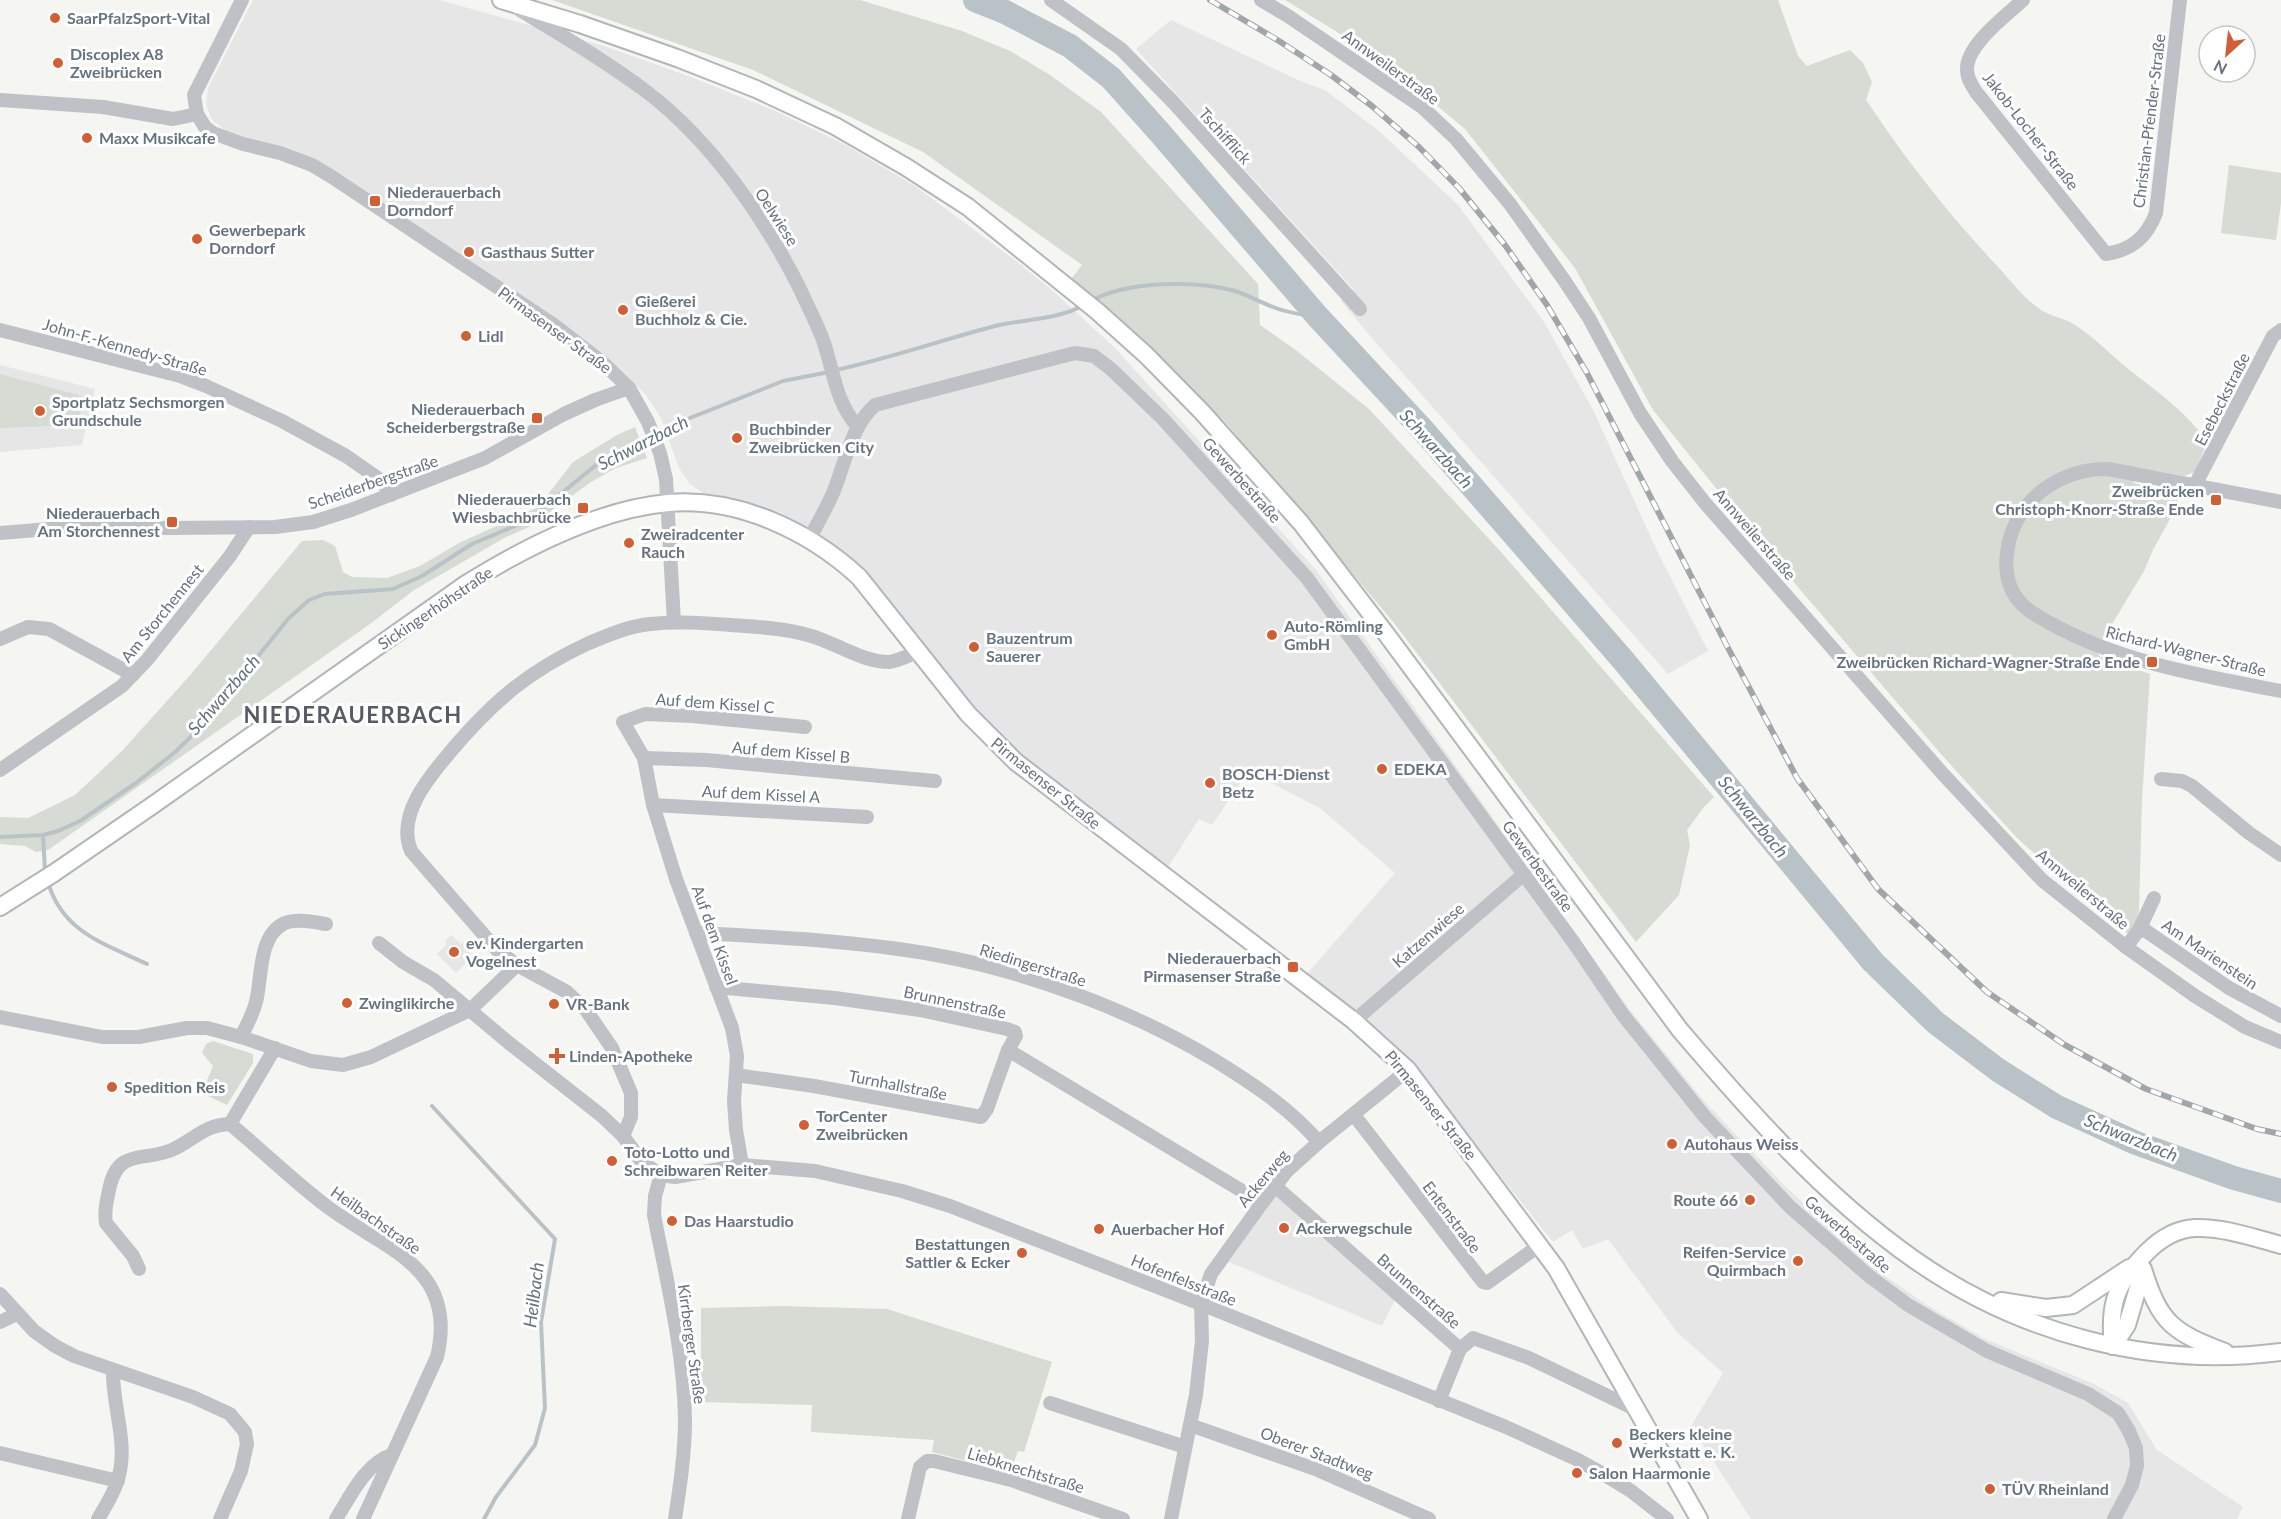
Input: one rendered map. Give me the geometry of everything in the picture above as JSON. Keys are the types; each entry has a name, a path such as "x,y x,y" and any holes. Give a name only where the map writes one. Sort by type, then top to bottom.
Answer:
{"main road":[{"path":"503,1 580,24 677,58 756,89 835,126 906,167 968,207 1097,311 1146,355 1186,396 1300,523 1680,1030 1728,1086 1784,1147 1839,1199 1913,1259 1976,1296 2072,1336 2113,1346 2188,1357 2281,1352"},
{"name":"Sickingerhöhstraße","path":"0,908 54,873 466,584 490,569 558,536 596,520 640,507 668,503 713,504 746,512 776,523 809,540 839,558 859,577 919,651"},
{"name":"Pirmasenser Straße","path":"919,651 968,714 1016,762 1354,1021 1408,1070 1540,1245 1575,1296 1699,1519"},
{"path":"2113,1346 2111,1328 2114,1304 2124,1279 2164,1237 2178,1231 2195,1228 2242,1235 2281,1245"},
{"path":"1976,1296 2046,1308 2073,1305 2141,1263"},
{"path":"2141,1263 2154,1301 2167,1321 2178,1332 2192,1340 2234,1356"}],"street":[{"path":"0,100 103,107 173,119 197,114 194,95 242,0"},
{"name":"Tschifflick","path":"1051,0 1121,49 1173,102 1360,309"},
{"name":"Annweilerstraße","path":"1261,0 1422,107 1456,139 1510,204 1564,280 1589,318 1640,413 1672,461 1706,503 1982,817 2042,880 2126,947 2221,1013 2281,1042"},
{"name":"Jakob-Locher-Straße","path":"2023,0 1974,48 1967,69 1969,80 1976,92 2106,254"},
{"name":"Christian-Pfender-Straße","path":"2106,254 2129,248 2142,238 2151,226 2156,213 2180,0"},
{"name":"Oelwiese","path":"503,1 575,43 648,92 714,157 747,199 776,245 801,292 826,352 837,390 849,417 858,427"},
{"name":"Pirmasenser Straße","path":"197,114 205,127 213,133 243,144 280,153 312,165 332,177 554,325 602,362 629,388 648,422 660,453 668,503 674,622"},
{"name":"John-F.-Kennedy-Straße","path":"0,330 180,376 206,386 346,456 372,472 382,481 391,495"},
{"name":"Esebeckstraße","path":"2195,485 2268,345 2273,336 2281,330"},
{"name":"Gewerbestraße","path":"858,427 868,411 875,405 1058,357 1075,354 1094,356 1111,369 1163,419 1307,578 1524,874 1623,1015 1705,1117 1790,1207 1885,1288 1945,1328 2023,1368 2088,1394 2118,1413 2130,1431 2136,1448 2137,1466 2132,1485 2114,1519"},
{"name":"Scheiderbergstraße","path":"0,533 49,529 275,527 314,522 485,459 564,414 595,399 629,388"},
{"path":"809,540 832,495 858,427"},
{"name":"Richard-Wagner-Straße","path":"2281,502 2108,469 2096,469 2067,476 2038,494 2018,518 2007,549 2010,585 2019,602 2036,615 2083,641 2152,662 2281,691"},
{"name":"Am Storchennest","path":"0,770 122,686 147,660 203,590 249,527"},
{"path":"623,1136 631,1117 631,1093 624,1073 601,1031 586,1010 567,992 517,965 497,950 411,851 406,836 407,823 426,782 461,739 508,692 529,676 561,657 604,637 648,624 704,622 785,629 833,643 876,660 891,662 919,651"},
{"path":"0,639 28,627 49,629 133,675"},
{"name":"Auf dem Kissel C","path":"624,722 645,714 692,716 805,727"},
{"name":"Auf dem Kissel","path":"624,722 644,758 653,805 736,1044 735,1110 742,1165"},
{"name":"Auf dem Kissel B","path":"644,758 706,760 935,781"},
{"path":"2162,779 2182,781 2192,786 2249,833 2281,855"},
{"name":"Auf dem Kissel A","path":"653,805 867,817"},
{"name":"Katzenwiese","path":"1354,1021 1524,874"},
{"path":"2139,930 2154,898"},
{"path":"242,1037 256,1004 264,956 272,935 284,924 290,922 326,924"},
{"name":"Am Marienstein","path":"2126,947 2139,930 2155,935 2229,988 2281,1016"},
{"name":"Riedingerstraße","path":"696,933 765,936 937,955 1047,985 1089,1000 1178,1038 1272,1098 1296,1117 1319,1142"},
{"path":"379,943 403,962 434,980 602,1116 623,1136 642,1162 661,1175"},
{"path":"0,1017 102,1037 139,1037 187,1028 207,1028 242,1037 311,1061 343,1065 371,1057 470,1010 517,965"},
{"name":"Brunnenstraße","path":"716,987 824,997 920,1010 1015,1032 1014,1041 1008,1050"},
{"path":"139,1269 133,1256 106,1223 106,1204 117,1168 126,1160 174,1149 214,1124 230,1124 275,1048"},
{"path":"1008,1050 1262,1203"},
{"name":"Turnhallstraße","path":"736,1075 814,1086 981,1117 987,1109 1008,1050"},
{"name":"Ackerweg","path":"1171,1519 1200,1361 1201,1304 1204,1291 1218,1263 1275,1186 1300,1159 1408,1070"},
{"name":"Entenstraße","path":"1354,1115 1483,1282 1487,1283 1540,1245"},
{"name":"Heilbachstraße","path":"230,1124 324,1204 405,1257 421,1273 434,1294 441,1314 442,1328 436,1357 363,1519"},
{"name":"Hofenfelsstraße","path":"661,1175 675,1177 742,1165 815,1170 902,1191 1006,1227 1506,1427 1576,1459 1631,1491 1667,1519"},
{"name":"Kirrberger Straße","path":"661,1175 655,1196 654,1215 680,1355 685,1416 684,1448 675,1519"},
{"name":"Brunnenstraße","path":"1275,1186 1460,1349"},
{"path":"0,1294 17,1314 55,1346 91,1363 213,1405 230,1414 240,1424 245,1432 247,1444 245,1458 220,1519"},
{"path":"0,1322 17,1314"},
{"name":"Brunnenstraße","path":"1439,1401 1460,1349 1473,1338 1529,1358 1639,1411"},
{"path":"98,1519 118,1481 122,1453 114,1396 113,1370"},
{"path":"1050,1403 1185,1447"},
{"name":"Oberer Stadtweg","path":"1190,1425 1318,1470 1429,1519"},
{"path":"0,1453 118,1481"},
{"path":"336,1519 368,1472 378,1461 391,1455"},
{"name":"Liebknechtstraße","path":"908,1519 920,1467 927,1461 1011,1480 1123,1519"}],"shaded area":[{"path":"253,0 439,0 604,46 691,77 773,110 844,144 915,186 1016,261 1053,291 1114,347 1316,570 1630,1010 1705,1102 1784,1185 1872,1267 1927,1305 1985,1339 2094,1384 2128,1403 2157,1450 2243,1507 2237,1519 1751,1519 1691,1426 1723,1373 1677,1332 1608,1239 1583,1249 1572,1230 1553,1242 1413,1066 1382,1033 1306,975 1395,873 1320,808 1248,771 1212,825 1199,819 1166,870 1069,795 1012,747 963,695 843,554 826,540 790,519 751,505 705,494 690,484 679,468 661,418 646,395 624,374 522,296 330,168 225,130 212,120 206,104 208,88"},
{"path":"552,0 860,0 962,31 1010,51 1050,75 1101,112 1258,284 1260,325 1297,351 1369,409 1501,552 1714,797 1687,830 1690,845 1679,895 1636,942 1394,623 1226,423 1104,306 1071,279 1082,265 923,152 753,70"},
{"path":"1285,0 1778,0 1798,56 1807,66 1850,50 1863,63 1872,82 1866,100 1881,122 1946,208 2022,294 2041,310 2070,322 2085,332 2190,421 2207,442 2195,472 2184,476 2134,467 2132,479 2134,483 2178,496 2178,504 2144,571 2097,649 2099,656 2150,674 2142,800 2139,911 2133,931 2127,933 2123,931 2017,838 1941,754 1761,544 1653,410 1575,268 1465,129 1381,59"},
{"path":"1171,20 1298,80 1325,90 1379,131 1458,205 1544,322 1594,412 1657,551 1708,651 1668,674 1377,344 1341,301 1354,290 1136,49"},
{"path":"2229,165 2281,173 2281,203 2276,240 2221,233"},
{"path":"0,365 95,389 82,445 0,452"},
{"name":"Sportplatz Sechsmorgen Grundschule","path":"0,374 86,397 76,425 0,428"},
{"path":"635,427 647,458 616,468 591,482 529,527 506,537 414,590 370,624 48,850 36,852 25,846 0,844 0,817 28,818 75,795 122,751 192,673 302,541 323,540 335,546 343,572 352,577 387,578 420,566 459,543 538,507 573,462 617,435"},
{"name":"ev. Kindergarten Vogelnest","path":"451,935 461,944 464,942 469,946 466,949 473,956 456,973 437,954 447,944 445,941"},
{"path":"213,1041 253,1054 253,1063 227,1105 202,1093 213,1066 202,1053 206,1044"},
{"name":"Ackerwegschule","path":"1276,1193 1396,1297 1382,1326 1229,1262"},
{"path":"781,1306 887,1309 1052,1362 1024,1452 1018,1451 1010,1472 932,1452 934,1440 811,1432 812,1405 701,1402 701,1308"}],"waterway":[{"name":"Schwarzbach","path":"975,0 1005,12 1070,46 1111,78 1318,317 1422,429 1623,660 1873,962 1936,1023 1998,1070 2057,1107 2136,1143 2234,1178 2281,1191"},
{"name":"Schwarzbach","path":"1093,300 1125,289 1143,286 1202,285 1235,291 1279,309 1318,317"},
{"name":"Schwarzbach","path":"836,370 995,326 1063,314 1084,305"},
{"name":"Schwarzbach","path":"656,435 690,418 783,381 829,372"},
{"name":"Schwarzbach","path":"0,837 43,835 58,831 80,821 136,783 174,753 202,726 288,619 309,600 325,594 393,589 422,576 472,544 529,520 596,465 650,438"},
{"name":"Heilbach","path":"43,835 45,872"},
{"name":"Heilbach","path":"48,882 63,913 74,925 101,942 147,964"},
{"name":"Heilbach","path":"432,1106 555,1239 541,1322 545,1408 535,1445 496,1497 484,1519"}],"railway":[{"path":"1210,0 1331,75 1372,106 1419,147 1459,188 1505,245 1547,305 1587,373 1797,778 1878,889 1987,992 2065,1045 2146,1089 2257,1129 2281,1134"}],"place":[{"name":"SaarPfalzSport-Vital","path":"55,18"},
{"name":"Discoplex A8 Zweibrücken","path":"58,63"},
{"name":"Maxx Musikcafe","path":"87,138"},
{"name":"Niederauerbach Dorndorf","path":"375,201"},
{"name":"Gewerbepark Dorndorf","path":"197,239"},
{"name":"Gasthaus Sutter","path":"469,252"},
{"name":"Gießerei Buchholz & Cie.","path":"623,310"},
{"name":"Lidl","path":"466,336"},
{"name":"Sportplatz Sechsmorgen Grundschule","path":"40,411"},
{"name":"Niederauerbach Scheiderbergstraße","path":"537,418"},
{"name":"Buchbinder Zweibrücken City","path":"737,438"},
{"name":"Zweibrücken Christoph-Knorr-Straße Ende","path":"2216,500"},
{"name":"Niederauerbach Wiesbachbrücke","path":"583,508"},
{"name":"Niederauerbach Am Storchennest","path":"172,522"},
{"name":"Zweiradcenter Rauch","path":"629,543"},
{"name":"Auto-Römling GmbH","path":"1272,635"},
{"name":"Bauzentrum Sauerer","path":"974,647"},
{"name":"Zweibrücken Richard-Wagner-Straße Ende","path":"2152,662"},
{"name":"EDEKA","path":"1382,769"},
{"name":"BOSCH-Dienst Betz","path":"1210,783"},
{"name":"ev. Kindergarten Vogelnest","path":"454,952"},
{"name":"Niederauerbach Pirmasenser Straße","path":"1293,967"},
{"name":"Zwinglikirche","path":"347,1003"},
{"name":"VR-Bank","path":"554,1004"},
{"name":"Linden-Apotheke","path":"557,1056"},
{"name":"Spedition Reis","path":"112,1087"},
{"name":"TorCenter Zweibrücken","path":"804,1125"},
{"name":"Autohaus Weiss","path":"1672,1144"},
{"name":"Toto-Lotto und Schreibwaren Reiter","path":"612,1161"},
{"name":"Route 66","path":"1750,1200"},
{"name":"Das Haarstudio","path":"672,1221"},
{"name":"Ackerwegschule","path":"1284,1228"},
{"name":"Auerbacher Hof","path":"1099,1229"},
{"name":"Bestattungen Sattler & Ecker","path":"1022,1253"},
{"name":"Reifen-Service Quirmbach","path":"1798,1261"},
{"name":"Beckers kleine Werkstatt e. K.","path":"1617,1443"},
{"name":"Salon Haarmonie","path":"1577,1473"},
{"name":"TÜV Rheinland","path":"1990,1489"}],"district":[{"name":"NIEDERAUERBACH","path":"353,715"}]}
